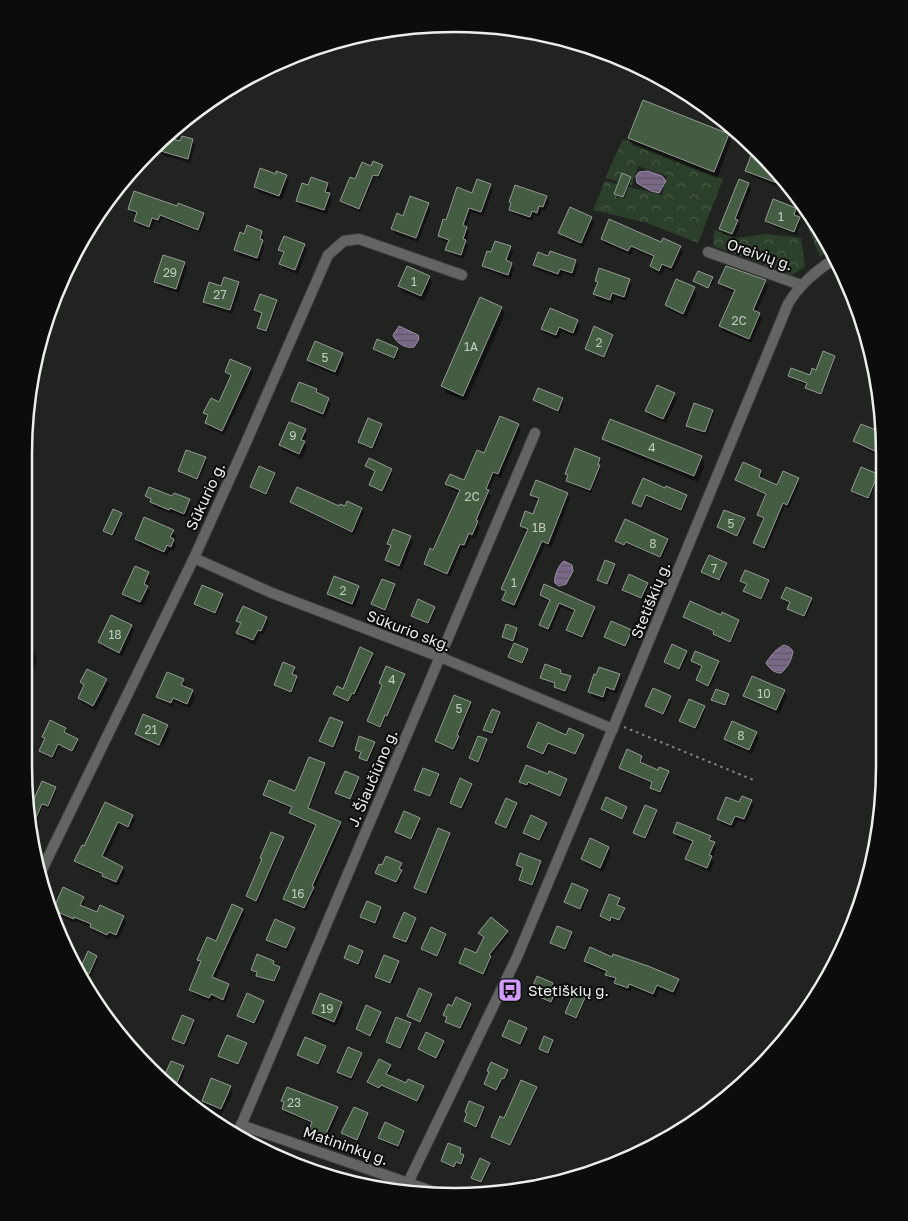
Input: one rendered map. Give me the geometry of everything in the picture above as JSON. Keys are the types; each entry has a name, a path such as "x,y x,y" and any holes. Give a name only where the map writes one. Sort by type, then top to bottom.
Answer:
{"street":[{"name":"Sūkurio g.","path":"44,865 194,558 328,255 344,241 359,239 462,275"},
{"name":"Oreivių g.","path":"708,252 801,285"},
{"name":"Stetiškių g.","path":"407,1186 517,957 788,304 801,285 814,272 829,262"},
{"name":"J. Šiaučiūno g.","path":"239,1130 534,433"},
{"name":"Sūkurio skg.","path":"194,558 272,593 614,726"},
{"name":"Matininkų g.","path":"241,1131 401,1185"}],"path":[{"path":"614,726 756,781"}],"green space":[{"path":"623,139 723,179 698,243 647,223 593,210 605,181 662,195 667,176 638,166 632,185 605,178"},
{"path":"807,224 824,254 820,257"},
{"path":"714,230 738,238 766,234 801,238 805,267 792,275 713,246"}],"shaded area":[{"path":"648,171 662,176 666,181 659,193 637,183 636,176 639,172"},
{"path":"399,326 418,335 419,339 414,347 405,346 394,338 393,335"},
{"path":"564,561 572,565 573,571 566,584 559,586 555,583 555,578 558,568"},
{"path":"784,645 793,651 792,658 781,673 776,672 766,663 774,652"}],"building":[{"path":"643,100 729,134 714,172 628,138"},
{"path":"182,136 193,139 188,159 161,151 174,139 180,141"},
{"path":"751,155 777,183 745,171"},
{"path":"373,161 383,165 378,176 373,175 359,209 340,201 350,177 355,179 362,162 371,166"},
{"path":"260,168 276,174 276,171 287,175 279,196 254,187"},
{"path":"622,173 631,177 623,197 614,194"},
{"path":"311,177 328,183 325,192 330,193 324,210 296,201 302,183 308,185"},
{"path":"477,179 491,184 481,212 469,208 463,225 467,227 463,239 466,240 461,255 445,250 449,240 438,236 443,219 446,220 457,187 472,193"},
{"path":"739,179 749,183 735,219 738,220 732,234 719,229"},
{"path":"515,185 547,196 543,207 539,206 537,213 532,211 530,217 509,210 511,203 509,202"},
{"path":"134,191 177,206 178,203 204,213 198,230 160,215 158,220 152,218 149,227 134,221 137,212 128,209"},
{"path":"410,196 429,203 416,238 391,229 397,213 403,216"},
{"path":"773,199 796,208 794,215 800,217 794,232 765,221"},
{"path":"570,207 592,217 581,243 558,233"},
{"path":"609,219 661,242 663,238 681,246 671,268 662,264 659,271 650,266 654,256 631,246 628,251 601,239"},
{"path":"247,225 262,231 260,239 263,240 257,258 234,250 240,232 244,234"},
{"path":"284,236 305,244 295,270 279,264 284,252 278,250"},
{"path":"495,241 511,246 506,260 512,263 508,275 482,266 487,251 491,252"},
{"path":"550,251 576,260 572,273 560,269 558,274 533,265 538,252 548,256"},
{"path":"163,255 185,262 176,289 154,282"},
{"path":"407,266 430,276 421,296 398,286"},
{"path":"726,266 766,280 753,310 760,313 749,339 719,326 735,290 718,283"},
{"path":"599,268 630,279 624,297 612,293 610,300 593,294 598,282 595,281"},
{"path":"698,271 713,277 708,288 693,281"},
{"path":"224,277 239,282 230,310 203,302 209,282 221,286"},
{"path":"676,279 695,287 683,314 665,305"},
{"path":"260,294 277,300 266,331 257,328 262,313 254,310"},
{"path":"480,297 502,307 463,396 441,386"},
{"path":"550,308 578,320 573,333 559,327 556,335 541,329"},
{"path":"594,326 613,335 604,357 585,349"},
{"path":"377,339 398,348 394,358 373,349"},
{"path":"315,341 343,353 335,372 307,360"},
{"path":"823,351 835,356 821,394 805,388 807,383 788,376 791,368 810,375 812,368 816,370"},
{"path":"230,359 251,368 222,431 205,423 208,415 203,413 211,398 219,402 231,375 225,372"},
{"path":"299,382 317,389 316,392 329,398 323,414 291,401"},
{"path":"657,385 675,393 663,419 645,411"},
{"path":"538,388 563,398 558,411 533,400"},
{"path":"694,403 713,410 705,432 686,426"},
{"path":"500,416 519,424 498,474 493,472 486,489 489,490 476,520 478,521 472,535 469,533 464,545 460,544 447,574 424,564 430,548 433,550 460,490 445,484 450,474 464,480 477,450 484,453"},
{"path":"368,418 382,424 372,448 358,442"},
{"path":"610,419 702,456 694,476 602,439"},
{"path":"289,422 306,429 301,440 305,441 299,454 279,445"},
{"path":"861,424 875,430 876,452 853,441"},
{"path":"575,448 600,458 598,465 600,465 590,490 566,481 568,475 565,474"},
{"path":"186,450 206,457 197,479 178,471"},
{"path":"369,458 392,469 382,491 369,485 375,471 365,466"},
{"path":"743,462 761,470 759,477 777,485 783,471 799,478 787,505 783,503 764,548 753,543 764,518 757,515 766,494 735,480"},
{"path":"259,466 275,473 266,494 250,487"},
{"path":"861,467 876,473 876,479 868,498 851,491"},
{"path":"643,478 687,495 681,510 646,495 641,507 632,503"},
{"path":"536,480 568,493 548,544 542,541 514,605 502,600 506,591 501,589 528,529 520,526 525,511 533,514 539,498 530,495"},
{"path":"149,487 172,496 174,493 190,499 184,514 150,502 151,499 145,496"},
{"path":"297,487 339,506 340,504 345,506 347,501 362,508 352,532 290,502"},
{"path":"113,509 122,513 112,535 103,531"},
{"path":"724,510 745,518 737,536 717,527"},
{"path":"144,517 174,530 170,537 174,539 171,547 167,545 164,552 135,539"},
{"path":"625,519 668,539 660,557 626,542 624,545 615,541"},
{"path":"393,529 411,536 399,566 385,560 391,545 387,544"},
{"path":"709,555 727,563 719,580 701,572"},
{"path":"605,560 615,564 607,584 597,580"},
{"path":"135,566 149,572 144,584 148,586 140,602 122,594"},
{"path":"745,570 769,580 761,599 743,591 747,584 740,581"},
{"path":"629,574 648,583 641,598 622,590"},
{"path":"334,576 359,586 352,604 327,594"},
{"path":"382,579 395,584 385,610 371,604"},
{"path":"544,584 595,607 582,637 566,630 575,610 559,603 548,629 539,625 550,600 540,595"},
{"path":"202,585 223,594 215,613 194,604"},
{"path":"786,587 812,598 804,616 787,609 790,602 781,598"},
{"path":"418,599 435,607 428,623 411,616"},
{"path":"690,601 721,615 722,612 739,620 730,642 713,634 714,631 683,617"},
{"path":"243,606 267,617 261,631 258,630 253,640 236,633 241,623 236,621"},
{"path":"111,615 132,625 119,653 98,642"},
{"path":"611,621 632,630 625,646 604,637"},
{"path":"506,624 517,628 513,641 502,637"},
{"path":"514,643 528,649 522,663 508,657"},
{"path":"672,644 687,651 679,669 664,662"},
{"path":"360,647 373,653 354,694 352,693 348,701 333,694 337,686 343,689"},
{"path":"695,651 719,661 708,686 696,680 702,666 691,661"},
{"path":"283,662 295,667 292,674 297,676 291,692 274,685"},
{"path":"545,664 561,670 560,673 571,676 565,691 554,687 555,683 540,678"},
{"path":"386,666 405,674 387,716 385,715 380,727 367,721 382,685 379,683"},
{"path":"599,667 620,674 614,690 606,687 603,697 588,692 594,674 596,675"},
{"path":"87,669 107,679 93,706 78,698 84,685 80,682"},
{"path":"167,672 184,679 181,685 193,690 187,704 173,698 171,703 156,697"},
{"path":"752,676 785,690 776,710 743,696"},
{"path":"653,688 671,696 663,714 645,706"},
{"path":"716,689 729,694 725,705 711,700"},
{"path":"454,695 471,702 453,749 435,741"},
{"path":"689,699 705,706 695,728 679,721"},
{"path":"492,709 500,712 492,733 483,730"},
{"path":"143,714 168,725 159,745 135,734"},
{"path":"330,717 343,722 333,747 319,741"},
{"path":"50,720 66,728 64,732 78,739 72,751 58,744 52,757 39,751 45,738 42,737"},
{"path":"732,721 757,732 749,750 724,739"},
{"path":"538,722 566,735 569,728 584,735 575,754 548,743 543,754 527,747"},
{"path":"359,736 375,742 367,761 359,758 361,752 355,750"},
{"path":"478,736 487,739 478,762 469,758"},
{"path":"627,749 642,756 640,762 658,770 659,767 669,771 660,792 650,788 652,782 619,768"},
{"path":"309,757 325,763 308,808 341,822 304,908 283,899 316,825 289,813 292,807 263,795 269,780 295,791"},
{"path":"526,765 548,774 549,771 567,779 560,796 528,782 527,785 519,782"},
{"path":"423,768 439,774 430,796 414,790"},
{"path":"345,771 359,777 350,799 335,793"},
{"path":"460,778 472,784 461,808 450,803"},
{"path":"42,781 56,787 48,806 42,804 36,819 34,800"},
{"path":"742,796 752,800 744,819 735,816 731,825 717,819 726,797 739,802"},
{"path":"606,797 627,807 622,819 601,809"},
{"path":"506,798 517,803 506,828 495,823"},
{"path":"105,802 133,815 128,827 118,822 102,856 123,867 116,882 74,861 82,845 84,846"},
{"path":"645,805 657,810 645,838 633,833"},
{"path":"404,811 420,818 411,839 395,832"},
{"path":"531,815 547,823 539,840 523,833"},
{"path":"677,822 711,836 709,840 715,842 709,855 712,856 707,868 685,859 693,841 673,833"},
{"path":"438,828 450,833 426,893 414,888"},
{"path":"271,832 284,837 256,901 246,896"},
{"path":"590,838 609,847 600,868 581,859"},
{"path":"520,853 541,861 532,885 519,880 523,868 516,865"},
{"path":"386,856 402,863 399,869 402,870 396,882 375,873 379,864 382,865"},
{"path":"572,883 588,890 580,909 564,902"},
{"path":"63,887 84,897 80,905 97,912 100,905 124,916 116,935 109,932 107,935 90,927 91,924 59,913 56,904"},
{"path":"609,894 620,898 617,905 625,908 619,920 611,917 610,921 600,916"},
{"path":"367,901 381,907 375,923 360,917"},
{"path":"232,904 243,909 212,977 229,984 223,1000 211,994 209,998 189,990 201,961 197,960 207,937 216,941"},
{"path":"404,912 416,918 406,942 393,937"},
{"path":"491,917 508,931 489,955 491,956 483,974 459,963 465,948 476,953 484,937 478,933"},
{"path":"275,919 295,928 286,948 266,940"},
{"path":"557,926 572,932 565,949 550,943"},
{"path":"431,927 446,934 437,956 421,949"},
{"path":"349,945 363,951 358,964 344,958"},
{"path":"590,947 612,957 613,954 679,979 673,992 657,985 653,994 629,984 628,988 614,983 616,978 605,975 607,971 584,961"},
{"path":"88,951 97,956 89,974 82,965"},
{"path":"257,954 274,961 273,964 280,967 274,981 256,976 257,972 251,970"},
{"path":"384,955 399,961 390,983 375,977"},
{"path":"537,976 553,983 550,991 555,993 551,1002 530,993"},
{"path":"419,988 432,994 420,1022 407,1016"},
{"path":"576,988 587,993 576,1018 565,1013"},
{"path":"247,993 264,1001 254,1023 237,1016"},
{"path":"320,993 342,1002 334,1022 312,1013"},
{"path":"456,997 471,1004 460,1028 445,1022 447,1017 443,1015 448,1004 452,1006"},
{"path":"366,1005 381,1012 370,1036 356,1029"},
{"path":"182,1015 194,1020 184,1044 172,1039"},
{"path":"396,1017 411,1023 400,1048 386,1042"},
{"path":"509,1020 527,1028 520,1044 502,1036"},
{"path":"426,1032 444,1041 436,1058 418,1049"},
{"path":"227,1035 247,1043 238,1064 218,1056"},
{"path":"544,1036 553,1040 548,1053 539,1049"},
{"path":"305,1037 326,1046 318,1064 297,1055"},
{"path":"348,1047 362,1053 351,1078 337,1072"},
{"path":"379,1059 391,1065 386,1074 406,1083 408,1079 424,1086 417,1101 381,1085 379,1088 367,1082"},
{"path":"171,1061 184,1066 176,1084 165,1074"},
{"path":"491,1062 508,1070 496,1090 484,1084"},
{"path":"211,1078 231,1086 221,1109 202,1101"},
{"path":"521,1080 537,1087 510,1145 491,1137 500,1116 504,1118"},
{"path":"287,1087 338,1107 325,1136 309,1130 312,1122 282,1109 284,1102 281,1101"},
{"path":"469,1101 484,1107 476,1127 464,1121"},
{"path":"354,1107 368,1113 357,1140 341,1133"},
{"path":"385,1122 404,1131 398,1146 378,1138"},
{"path":"448,1143 461,1148 460,1153 464,1155 461,1164 456,1162 454,1167 441,1161"},
{"path":"480,1158 490,1163 481,1182 471,1178"}],"place":[{"name":"Stetiškių g.","path":"510,990"}]}
